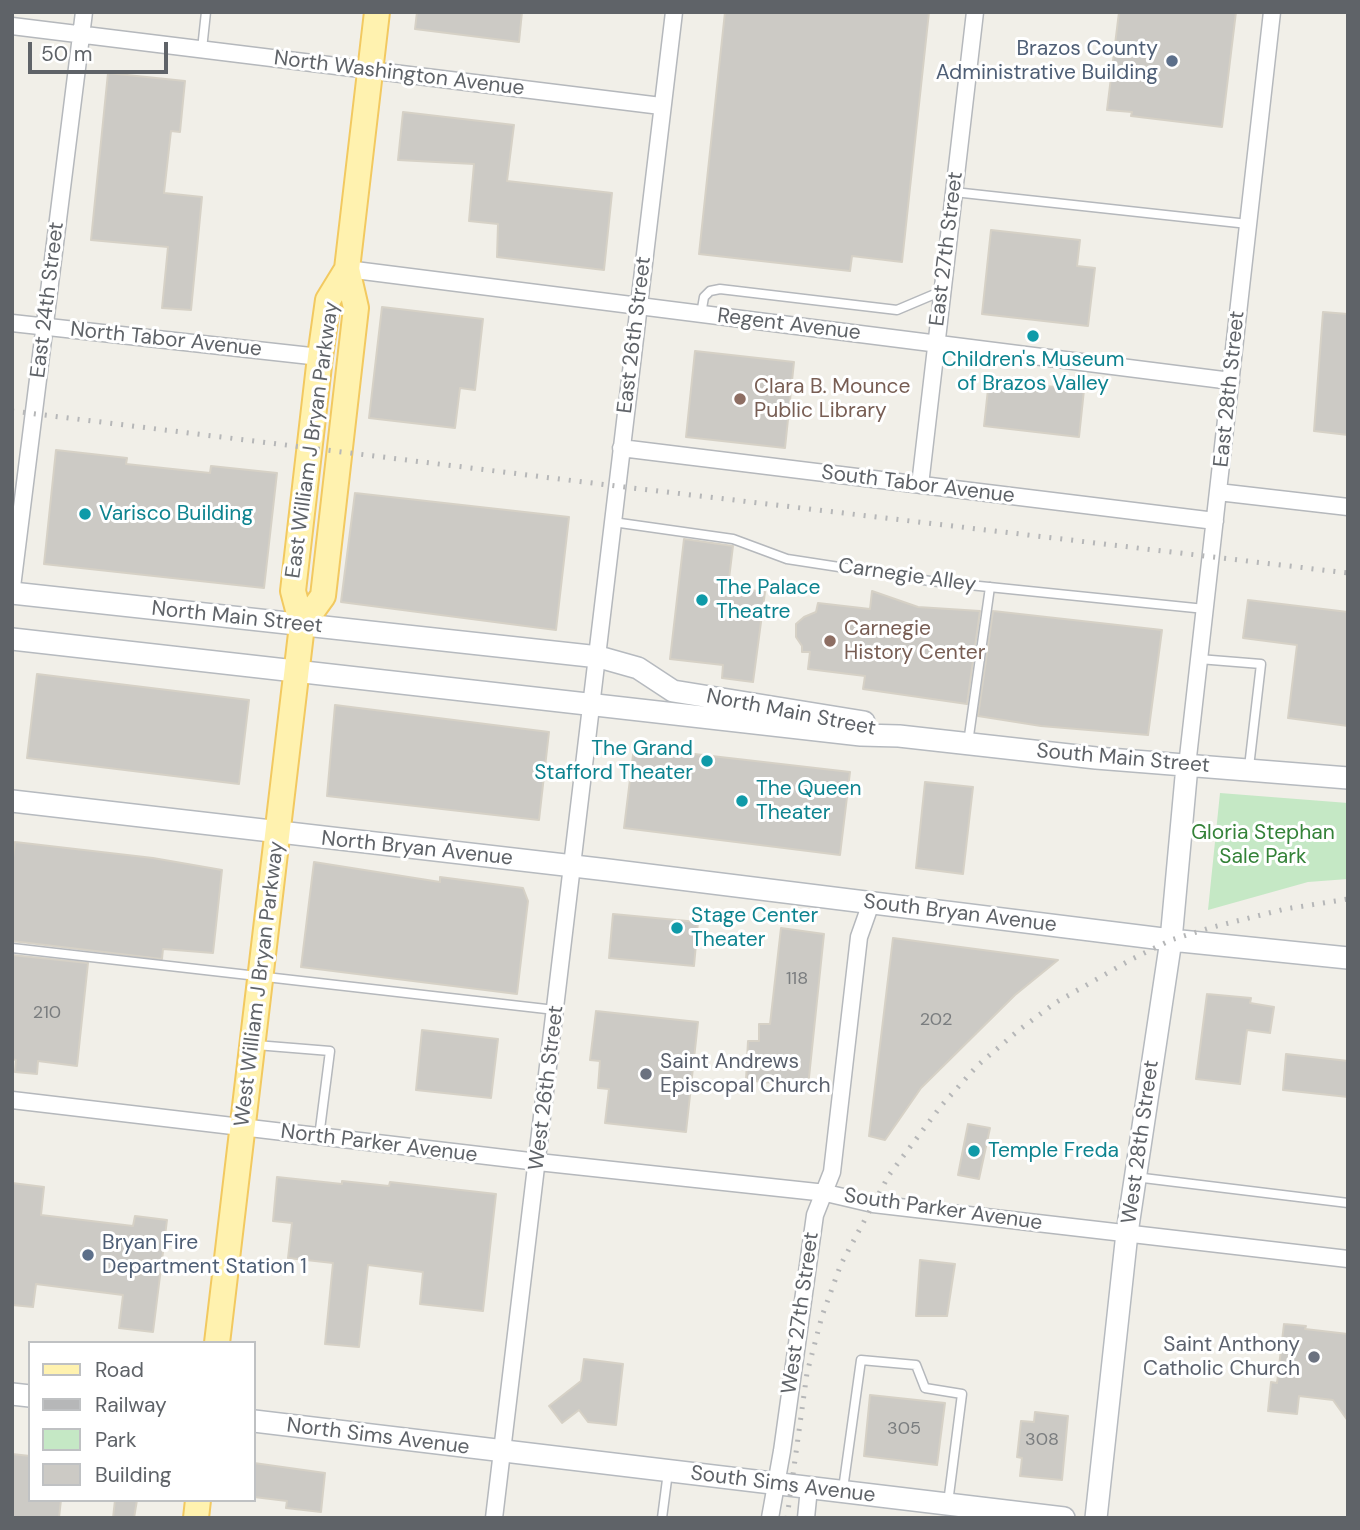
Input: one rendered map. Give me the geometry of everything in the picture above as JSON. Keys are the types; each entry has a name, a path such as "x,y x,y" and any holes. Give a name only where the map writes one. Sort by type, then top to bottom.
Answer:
{"main road":[{"name":"East William J Bryan Parkway","path":"302,625 323,596 356,308 347,269 377,12"},
{"name":"East William J Bryan Parkway","path":"302,625 293,591 320,357 328,300 347,269"},
{"name":"West William J Bryan Parkway","path":"217,1341 302,625"}],"street":[{"name":"East 24th Street","path":"12,587 84,12"},
{"name":"East 26th Street","path":"598,657 674,12"},
{"name":"East 27th Street","path":"919,485 975,12"},
{"name":"East 28th Street","path":"1187,766 1272,12"},
{"name":"North Washington Avenue","path":"12,26 662,106"},
{"name":"Regent Avenue","path":"347,269 1231,381"},
{"name":"North Tabor Avenue","path":"12,323 320,357"},
{"name":"South Tabor Avenue","path":"621,448 1215,521"},
{"path":"1218,492 1348,507"},
{"name":"North Main Street","path":"12,593 598,657 638,668 673,691 866,722 899,736"},
{"name":"North Main Street","path":"12,639 861,735 899,736"},
{"name":"West 26th Street","path":"494,1518 598,657"},
{"name":"South Main Street","path":"899,736 1187,766 1348,778"},
{"name":"West 28th Street","path":"1096,1518 1127,1233 1171,940 1187,766"},
{"name":"North Bryan Avenue","path":"12,801 278,834 572,866"},
{"name":"South Bryan Avenue","path":"572,866 1171,940 1348,958"},
{"name":"West 27th Street","path":"770,1518 815,1215 826,1193 832,1172 859,936 871,903"},
{"name":"North Parker Avenue","path":"12,1100 538,1162"},
{"name":"South Parker Avenue","path":"538,1162 826,1193 873,1204 1348,1259"},
{"name":"North Sims Avenue","path":"256,1422 501,1452"},
{"name":"South Sims Avenue","path":"501,1452 1063,1518"},
{"path":"806,1518 809,1488"}],"lane":[{"path":"202,49 206,12"},
{"path":"954,192 1248,224"},
{"path":"701,314 704,297 710,291 720,289 897,310 942,291"},
{"name":"Carnegie Alley","path":"613,522 733,539 787,559 930,581 1205,609"},
{"path":"968,743 990,587"},
{"path":"1199,659 1261,664 1249,770"},
{"path":"12,948 556,1010"},
{"path":"253,1045 330,1051 319,1137"},
{"path":"1135,1177 1348,1203"},
{"path":"843,1492 861,1360 916,1365 925,1388 962,1394 948,1504"},
{"path":"662,1518 668,1471"}],"green space":[{"name":"Gloria Stephan Sale Park","path":"1220,793 1348,803 1348,879 1308,882 1208,910"}],"building":[{"path":"417,12 522,12 519,42 415,29"},
{"path":"725,12 929,12 902,262 852,256 850,271 699,254"},
{"name":"Brazos County Administrative Building","path":"1119,12 1236,12 1222,127 1131,116 1132,112 1107,110"},
{"path":"108,73 185,81 180,132 171,131 164,193 202,197 191,310 162,308 168,247 91,240"},
{"path":"403,112 514,125 507,181 612,193 604,270 497,257 498,224 469,221 474,164 398,160"},
{"path":"991,230 1080,240 1077,266 1095,268 1088,326 982,314"},
{"path":"382,307 483,319 475,390 460,388 455,428 369,418"},
{"path":"1323,312 1348,314 1348,435 1314,431"},
{"name":"Clara B. Mounce Public Library","path":"695,351 794,362 785,448 686,437"},
{"path":"989,380 1084,390 1079,437 984,426"},
{"path":"56,450 127,458 126,464 210,473 211,466 277,473 264,588 44,564"},
{"path":"355,493 569,517 556,630 341,602"},
{"name":"The Palace Theatre","path":"684,539 733,546 728,587 765,592 753,682 722,678 723,665 670,659"},
{"path":"872,591 918,607 980,611 967,704 863,689 865,676 808,669 810,652 802,652 802,646 796,637 796,624 816,612 818,603 870,609"},
{"path":"1248,600 1348,612 1348,726 1288,718 1297,645 1243,638"},
{"path":"993,611 1162,630 1148,735 1041,726 978,716"},
{"path":"37,674 249,700 239,784 27,758"},
{"path":"335,705 549,732 539,820 327,796"},
{"path":"634,747 850,772 840,855 624,828"},
{"path":"925,782 973,787 963,874 916,868"},
{"path":"15,842 153,858 222,870 213,953 163,949 162,959 12,941 12,866"},
{"path":"314,862 440,882 440,877 523,888 528,901 517,994 301,967"},
{"path":"613,914 698,922 694,966 609,958"},
{"path":"781,928 824,934 808,1087 746,1080 748,1041 759,1041 759,1024 770,1024"},
{"path":"893,938 1058,960 1015,995 921,1088 885,1140 869,1136"},
{"path":"12,955 88,963 77,1066 38,1061 37,1074 15,1072 16,1060 12,1059"},
{"path":"1207,994 1251,998 1250,1003 1274,1007 1270,1033 1247,1030 1240,1084 1196,1079"},
{"name":"Saint Andrews Episcopal Church","path":"596,1011 698,1022 686,1132 605,1123 609,1089 598,1088 600,1061 590,1060"},
{"path":"422,1030 498,1039 491,1098 416,1090"},
{"path":"1286,1054 1348,1061 1348,1097 1283,1090"},
{"name":"Temple Freda","path":"968,1124 990,1128 979,1179 958,1175"},
{"path":"277,1177 342,1184 342,1181 389,1186 390,1182 496,1194 483,1311 420,1304 423,1272 368,1265 359,1347 325,1344 333,1263 288,1258 292,1223 273,1221"},
{"name":"Bryan Fire Department Station 1","path":"12,1183 44,1187 41,1215 133,1226 135,1216 167,1220 153,1332 119,1328 123,1295 36,1284 33,1307 12,1305"},
{"path":"920,1260 955,1264 947,1316 916,1316"},
{"name":"Saint Anthony Catholic Church","path":"1284,1324 1348,1334 1348,1421 1333,1400 1299,1396 1297,1414 1268,1411 1271,1382 1277,1383"},
{"path":"584,1359 623,1364 616,1425 588,1422 579,1410 562,1423 549,1406 581,1381"},
{"path":"870,1395 945,1403 937,1465 864,1456"},
{"path":"1035,1412 1068,1416 1062,1480 1020,1476 1022,1458 1017,1457 1021,1421 1034,1422"},
{"path":"12,1454 28,1456 28,1502 61,1502 59,1518 12,1518"},
{"path":"256,1463 325,1473 321,1512 286,1508 287,1501 256,1497"},
{"path":"115,1502 137,1502 134,1518 113,1518"}],"railway":[{"path":"12,411 1348,573"},
{"path":"787,1518 807,1373 822,1316 841,1264 889,1175 941,1106 978,1065 1055,1003 1171,940 1285,909 1348,899"}],"place":[{"name":"Brazos County Administrative Building","path":"1172,61"},
{"name":"Children's Museum of Brazos Valley","path":"1033,336"},
{"name":"Clara B. Mounce Public Library","path":"740,399"},
{"name":"Varisco Building","path":"85,514"},
{"name":"The Palace Theatre","path":"702,600"},
{"name":"Carnegie History Center","path":"830,641"},
{"name":"The Grand Stafford Theater","path":"707,761"},
{"name":"The Queen Theater","path":"742,801"},
{"name":"Stage Center Theater","path":"677,928"},
{"name":"Saint Andrews Episcopal Church","path":"646,1074"},
{"name":"Temple Freda","path":"974,1151"},
{"name":"Bryan Fire Department Station 1","path":"88,1255"},
{"name":"Saint Anthony Catholic Church","path":"1314,1357"}]}
